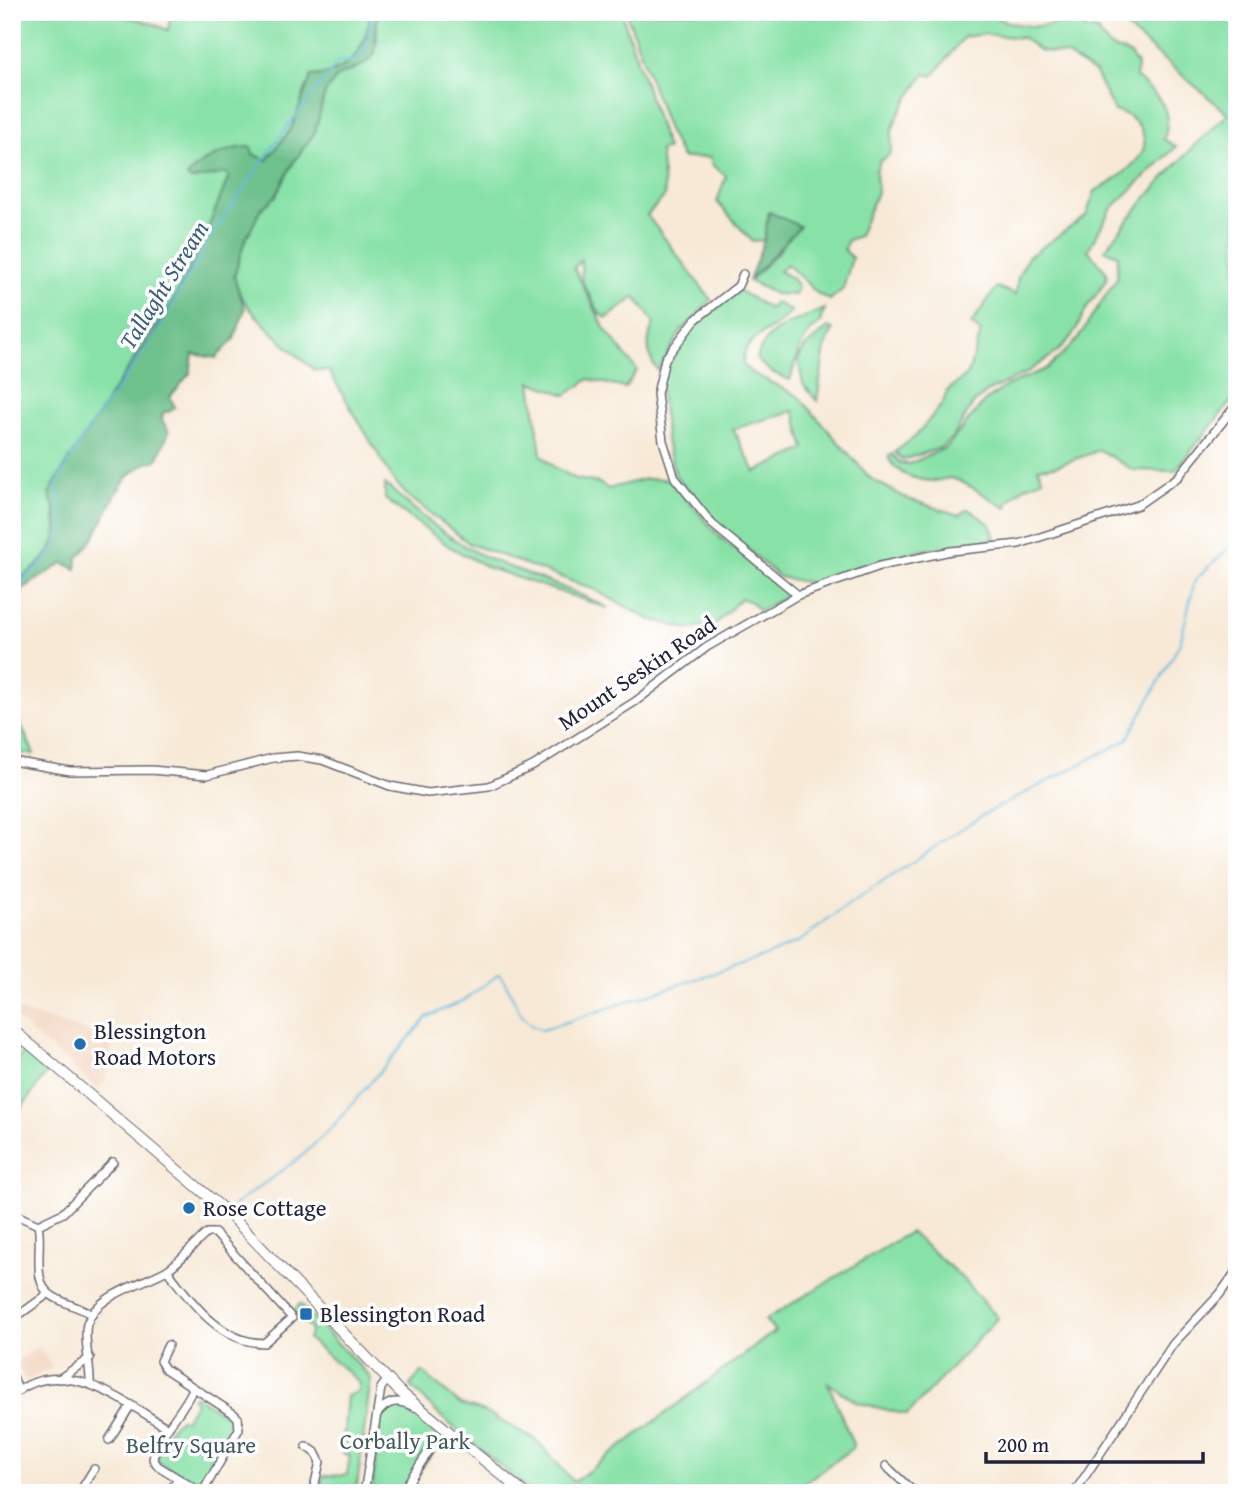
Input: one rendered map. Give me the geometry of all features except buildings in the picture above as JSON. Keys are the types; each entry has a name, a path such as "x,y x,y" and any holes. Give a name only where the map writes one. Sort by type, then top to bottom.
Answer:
{"main road":[{"path":"12,1029 229,1214 388,1379 523,1493"}],"street":[{"path":"743,274 738,286 695,320 665,359 657,394 663,441 667,462 683,491 722,533 798,595"},
{"name":"Mount Seskin Road","path":"12,761 71,771 151,770 207,775 273,758 297,756 322,760 390,786 428,793 467,791 489,786 533,766 636,701 707,647 798,595 880,566 951,551 1020,544 1138,505 1178,477 1237,404"},
{"path":"12,1056 23,1038"},
{"path":"13,1216 38,1225 63,1213 113,1162"},
{"path":"38,1225 43,1287 48,1294 92,1315"},
{"path":"90,1384 86,1334 92,1315 122,1292 167,1270 207,1233 215,1233 292,1318 264,1343 250,1343 233,1336 193,1306 167,1270"},
{"path":"1074,1493 1173,1344 1220,1294 1237,1270"},
{"path":"12,1320 48,1294"},
{"path":"168,1345 160,1362 193,1389 238,1418 239,1430 202,1493 178,1479 153,1459 166,1427 177,1418 193,1389"},
{"path":"60,1379 90,1358"},
{"path":"12,1373 15,1394 34,1383 60,1379 90,1384 166,1427"},
{"path":"364,1493 381,1388 388,1379"},
{"path":"376,1415 384,1405 394,1401 424,1412"},
{"path":"109,1440 131,1405"},
{"path":"306,1446 315,1452 320,1462 315,1483 318,1493"},
{"path":"401,1493 429,1451"},
{"path":"886,1466 915,1493"},
{"path":"79,1493 94,1469"},
{"path":"169,1493 178,1479"}],"shaded area":[{"path":"12,1009 113,1039 105,1081 98,1089 12,1015"},
{"path":"38,1347 53,1367 26,1381 15,1362"}],"green space":[{"path":"72,11 110,14 148,22 168,30 171,12 370,12 365,37 354,57 336,71 311,76 291,129 266,161 229,176 204,238 174,299 110,395 54,507 57,539 49,556 12,584 12,12"},
{"path":"370,12 377,12 375,54 365,64 338,76 325,93 315,132 293,163 275,197 261,209 244,243 234,277 245,309 234,339 216,358 193,354 190,373 170,397 175,407 169,412 163,412 162,420 169,432 157,460 141,466 129,475 120,487 97,531 77,558 76,569 63,563 12,596 12,584 45,557 56,536 55,510 49,494 177,295 229,176 226,173 191,180 187,177 199,165 216,155 243,147 251,147 253,154 267,160 291,129 311,76 336,71 354,57 365,37"},
{"path":"377,12 621,12 667,149 660,150 665,196 647,215 711,300 681,331 658,371 651,360 649,348 654,323 635,297 607,318 600,314 582,281 581,260 574,268 605,329 637,370 625,388 589,379 566,395 531,382 541,455 554,467 576,479 599,483 608,489 645,479 669,479 721,538 791,594 759,611 751,602 741,598 715,625 688,629 649,619 593,589 470,544 407,495 394,481 329,371 314,370 282,342 240,295 234,277 244,243 261,208 275,197 293,163 315,132 324,93 338,76 365,64 377,40"},
{"path":"626,12 994,12 995,17 1002,20 1028,26 1045,25 1060,20 1069,26 1075,21 1086,29 1099,31 1099,35 1110,47 1130,54 1137,65 1136,77 1157,97 1165,111 1167,128 1164,139 1176,147 1111,209 1088,250 1107,273 1106,281 1088,306 1073,335 1057,352 1026,373 988,391 973,404 953,437 940,448 902,460 895,452 916,436 943,403 947,391 968,374 981,332 971,324 997,287 1016,295 1018,277 1028,257 1086,216 1095,191 1119,176 1140,156 1144,142 1140,128 1129,116 1114,111 1095,73 1067,55 1039,50 1023,38 984,34 964,37 933,76 925,74 896,121 891,151 880,161 876,171 877,192 859,236 848,240 844,249 852,258 843,289 830,300 818,294 787,264 779,271 792,278 798,287 795,295 775,294 749,281 781,249 769,212 764,240 752,241 717,202 726,176 711,164 711,157 682,158 668,130"},
{"path":"1108,12 1237,12 1237,394 1175,471 1133,470 1100,450 1056,466 1038,468 1043,479 1023,488 1008,502 1007,508 954,479 933,481 907,475 896,468 888,457 892,454 900,463 909,464 946,448 985,401 1008,385 1046,369 1077,340 1117,278 1118,255 1105,250 1163,179 1228,114"},
{"path":"769,212 800,226 749,281 764,240"},
{"path":"738,290 770,309 775,302 791,311 748,346 743,364 750,372 798,396 871,479 908,499 959,515 968,509 990,524 995,537 989,541 924,550 852,569 815,584 779,577 728,532 720,530 676,476 667,445 660,387 669,361 690,331","holes":["794,411 805,449 755,472 733,429"]},
{"path":"825,309 820,320 822,322 803,341 790,380 771,372 757,360 760,349 774,333 794,321"},
{"path":"829,327 833,330 825,347 817,401 803,384 798,360 805,347"},
{"path":"385,484 436,527 464,546 608,608 489,568 450,547 385,499"},
{"path":"12,705 34,754 12,753"},
{"path":"26,1048 49,1069 12,1121 12,1066"},
{"path":"910,1232 958,1274 998,1318 907,1415 856,1402 828,1383 854,1447 790,1493 533,1493 439,1415 410,1385 422,1372 460,1404 485,1412 535,1439 574,1482 775,1331 765,1320"},
{"path":"300,1304 371,1378 356,1493 324,1493 320,1484 324,1476 347,1475 350,1455 342,1453 347,1396 358,1392 359,1382 308,1339 311,1329 293,1311"},
{"name":"Belfry Square","path":"195,1396 233,1419 232,1431 227,1434 218,1455 214,1456 203,1481 196,1485 159,1462 157,1458 169,1429 180,1419 185,1420 196,1402 192,1398"},
{"name":"Corbally Park","path":"403,1404 439,1434 441,1442 402,1493 372,1493 380,1418 389,1407"}],"waterway":[{"name":"Tallaght Stream","path":"12,586 41,565 57,544 62,519 56,484 86,432 157,332 208,241 280,136 339,61 352,61 365,51 372,12"},
{"path":"233,1206 302,1156 333,1126 427,1017 465,1000 499,974 521,1014 533,1027 542,1030 765,956 800,941 845,907 981,816 1127,740 1180,643 1195,580 1237,540"}],"place":[{"name":"Blessington Road Motors","path":"80,1044"},
{"name":"Rose Cottage","path":"189,1208"},
{"name":"Blessington Road","path":"306,1314"}]}
